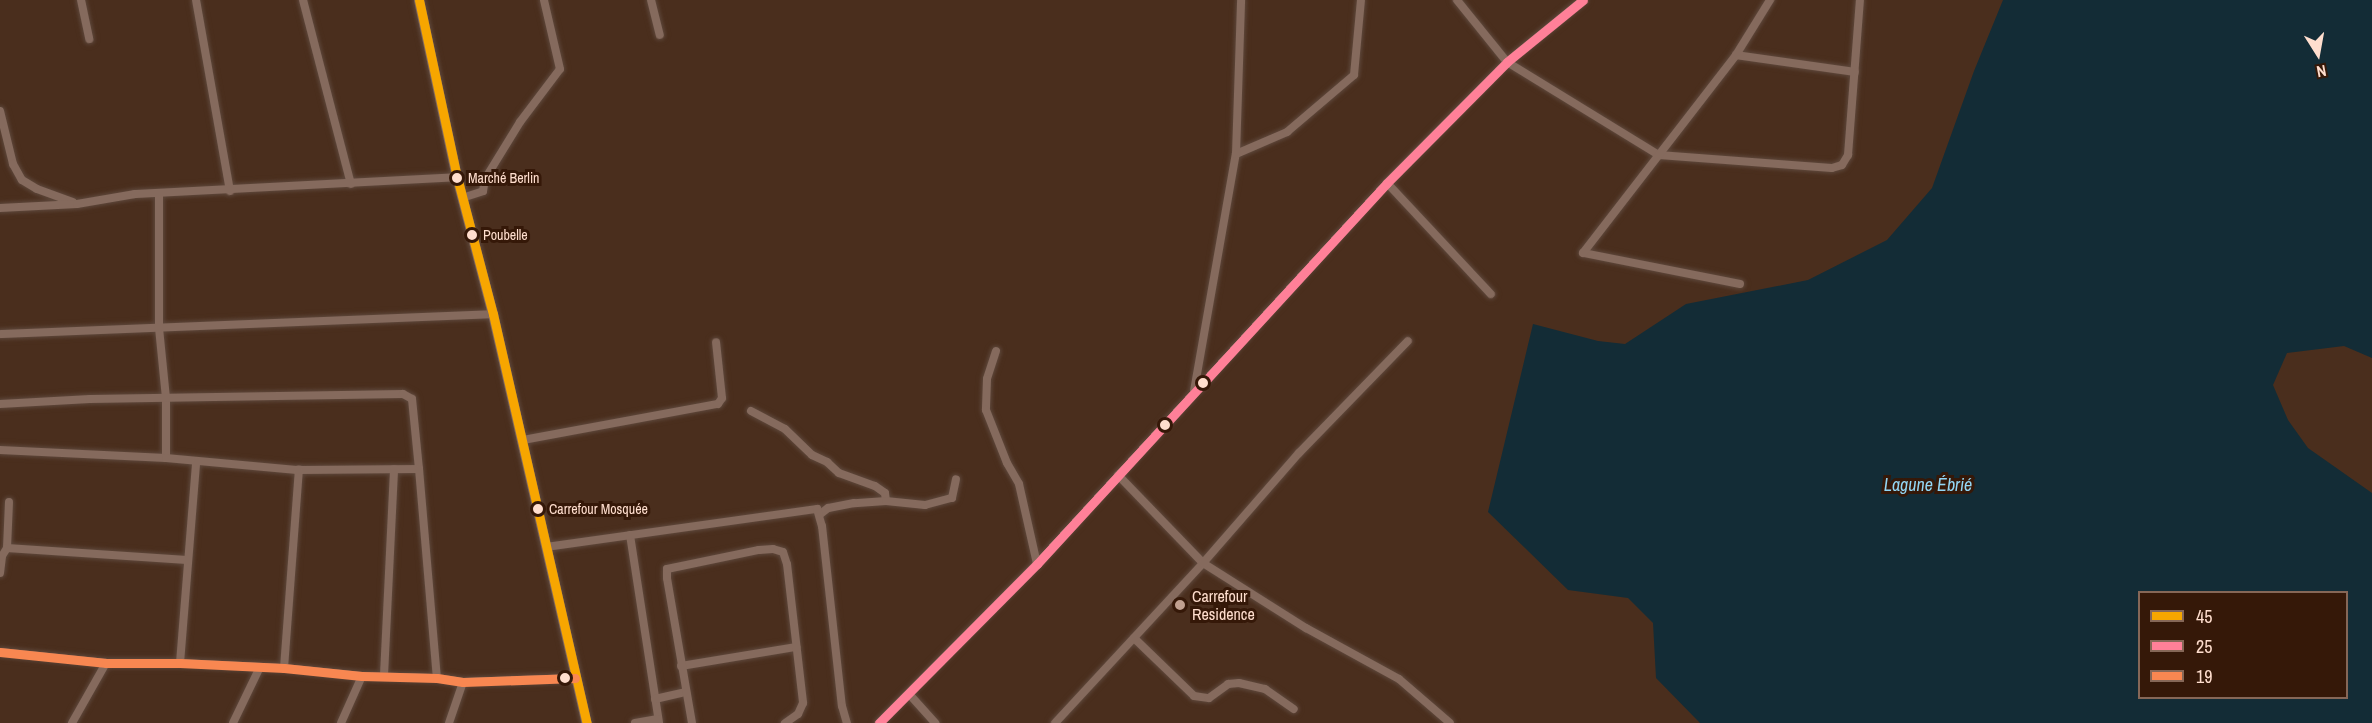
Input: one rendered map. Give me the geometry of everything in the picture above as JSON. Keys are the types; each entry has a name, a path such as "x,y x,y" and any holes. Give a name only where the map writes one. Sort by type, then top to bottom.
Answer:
{"street":[{"path":"81,0 89,39"},
{"path":"196,0 230,191"},
{"path":"303,0 351,184"},
{"path":"419,0 457,177 493,314 587,723"},
{"path":"462,198 483,191 485,179 520,122 560,69 544,0"},
{"path":"651,0 660,35"},
{"path":"1194,392 1236,154 1241,0"},
{"path":"1236,154 1287,132 1354,75 1361,0"},
{"path":"1457,0 1507,62 1659,155 1832,168 1842,165 1848,155 1860,0"},
{"path":"879,723 1037,564 1387,183 1507,62 1583,0"},
{"path":"1740,284 1583,253 1737,55 1770,0"},
{"path":"1737,55 1855,72"},
{"path":"0,111 13,164 22,180 37,189 77,204"},
{"path":"0,208 77,204 135,194 159,195 457,177"},
{"path":"1387,183 1491,294"},
{"path":"159,195 159,328 166,398 166,458"},
{"path":"0,334 493,314"},
{"path":"1055,723 1203,563 1299,453 1408,341"},
{"path":"523,440 718,405 722,398 716,342"},
{"path":"996,351 987,379 986,410 1007,463 1020,484 1037,564"},
{"path":"0,404 166,398 403,394 412,399 437,678"},
{"path":"751,411 785,429 812,455 827,462 839,473 874,486 885,493 886,501"},
{"path":"0,450 166,458 298,470 419,469"},
{"path":"180,663 196,462"},
{"path":"384,675 394,469"},
{"path":"284,668 298,470"},
{"path":"1118,475 1203,563 1306,628 1399,679 1450,723"},
{"path":"819,515 828,508 854,502 886,501 925,505 952,498 956,479"},
{"path":"0,573 2,556 7,548 9,502"},
{"path":"546,547 810,508 817,509 842,705 847,723"},
{"path":"630,535 659,721 635,723"},
{"path":"7,548 188,560"},
{"path":"692,723 667,578 668,569 759,550 783,552 787,564 803,703 798,714 785,723"},
{"path":"1134,638 1194,696 1209,698 1228,684 1239,683 1265,689 1294,709"},
{"path":"681,666 796,647"},
{"path":"0,652 106,663 180,663 259,669 284,668 363,676 437,678 463,682 575,678"},
{"path":"72,723 106,663"},
{"path":"232,723 259,669"},
{"path":"341,723 363,676"},
{"path":"449,723 463,682"},
{"path":"655,699 686,692"},
{"path":"909,695 935,723"}],"water":[{"name":"Lagune Ébrié","path":"2003,0 2372,0 2372,358 2344,346 2287,353 2273,385 2288,420 2308,448 2372,493 2372,723 1700,723 1656,678 1653,623 1628,598 1568,590 1488,512 1533,324 1598,341 1625,344 1686,304 1808,280 1887,240 1932,188 1974,71"}],"transit line":[{"name":"45","path":"419,0 457,177 493,314 587,723"},
{"name":"25","path":"879,723 1037,564 1387,183 1507,62 1583,0"},
{"name":"19","path":"0,652 106,663 180,663 284,668 362,676 437,678 463,682 575,678"}],"place":[{"name":"Marché Berlin","path":"457,178"},
{"name":"Poubelle","path":"472,235"},
{"name":"Carrefour Mosquée","path":"538,509"},
{"name":"Carrefour Residence","path":"1180,605"}]}
